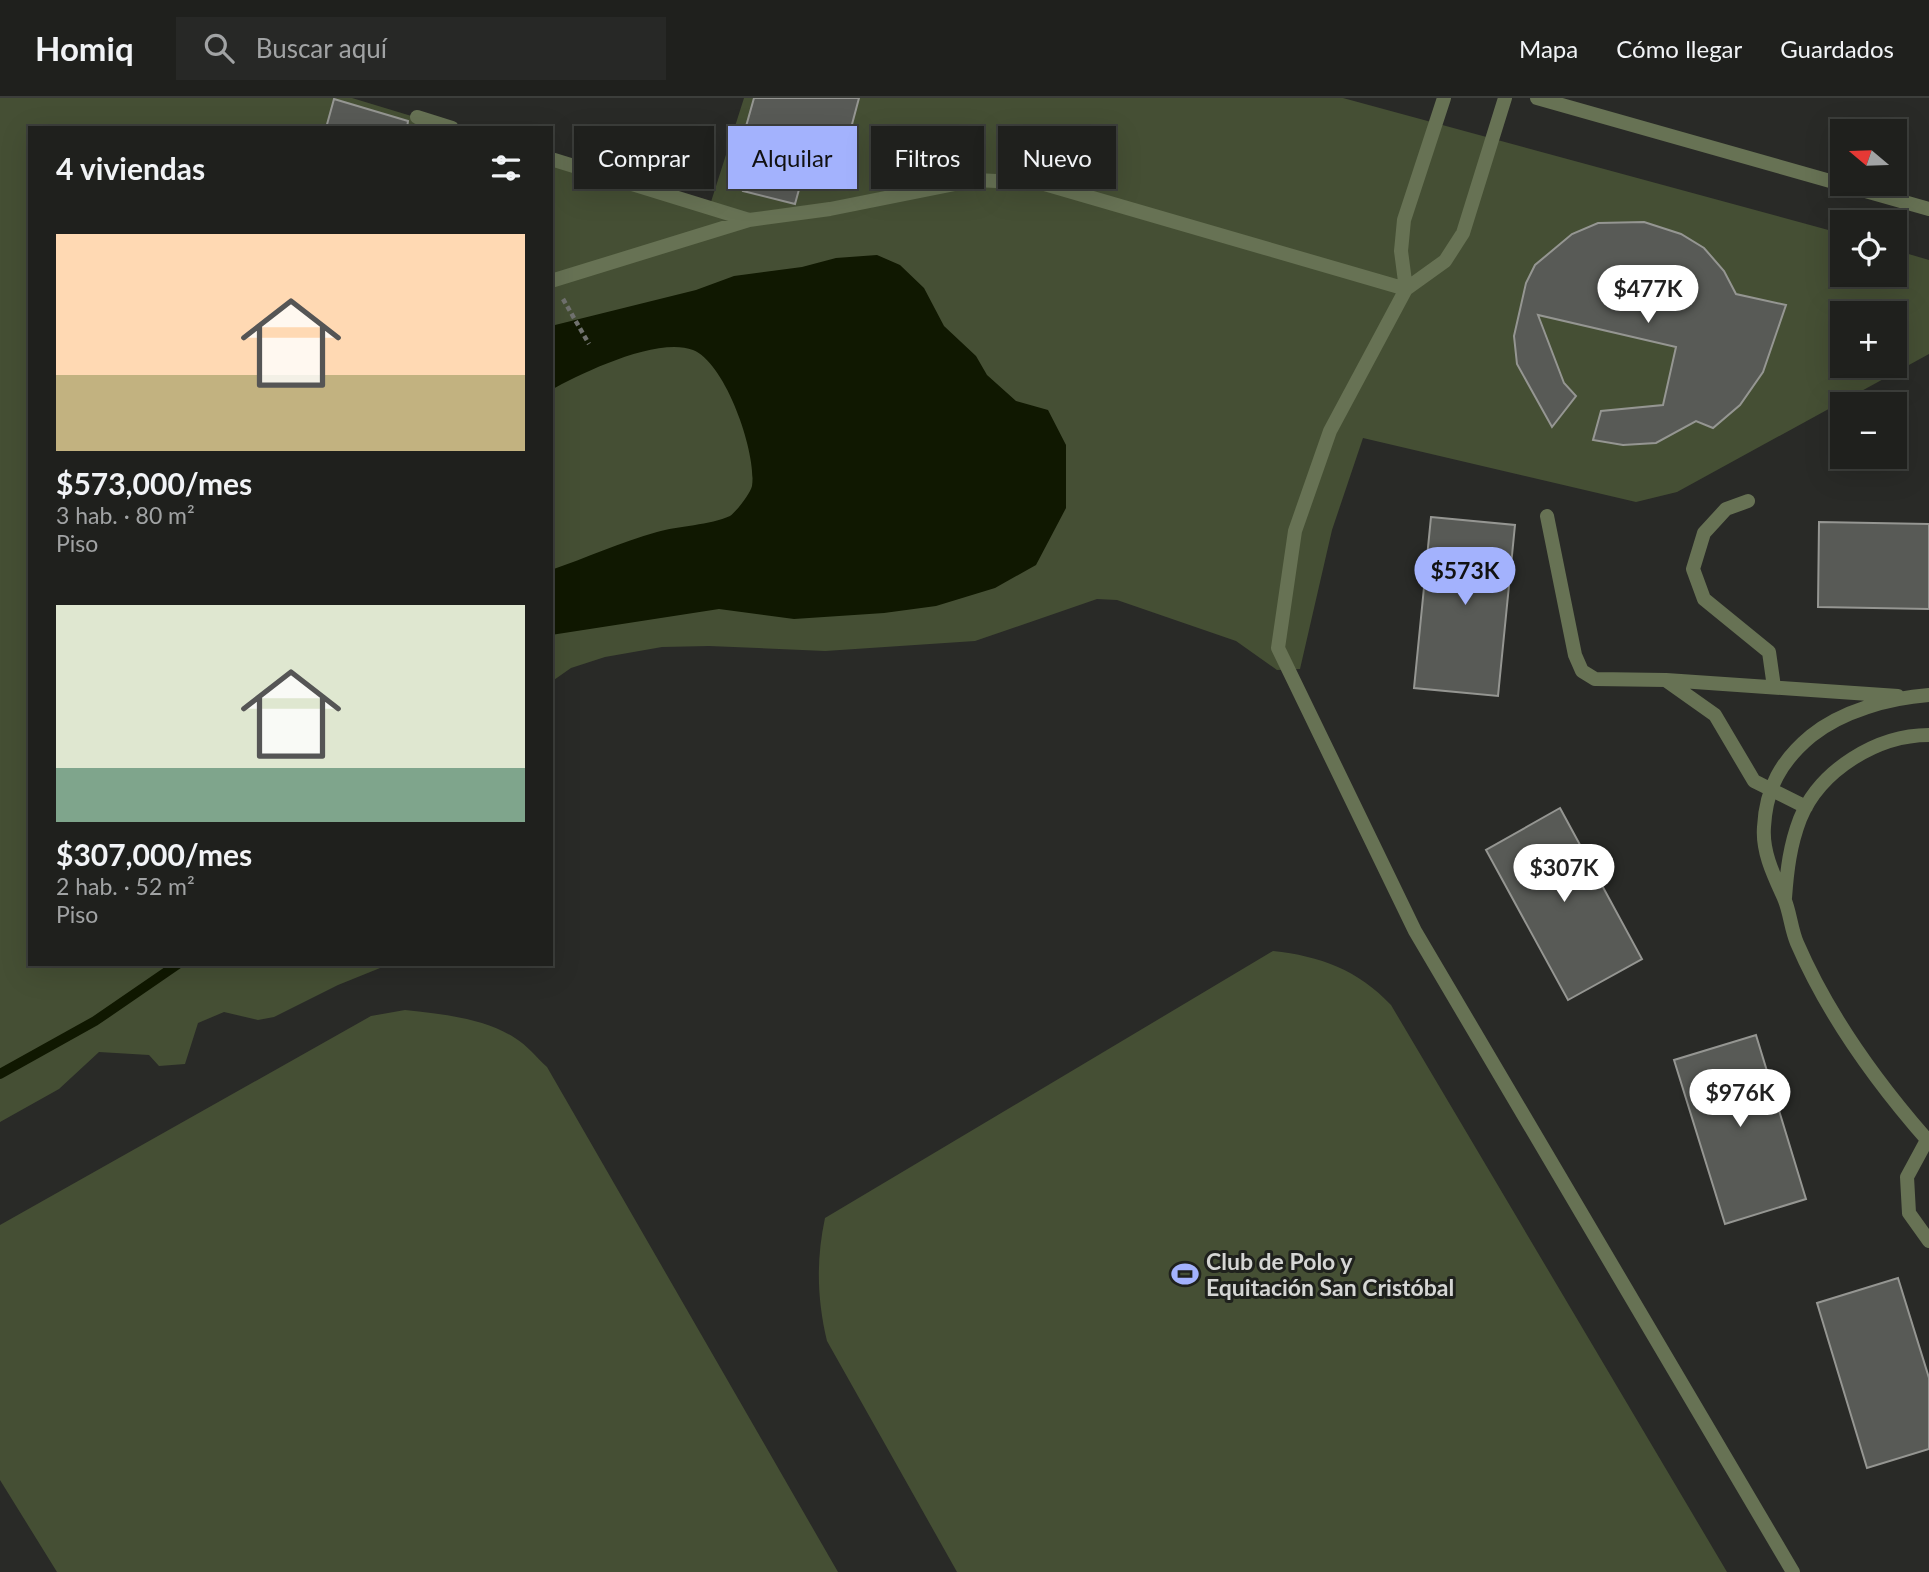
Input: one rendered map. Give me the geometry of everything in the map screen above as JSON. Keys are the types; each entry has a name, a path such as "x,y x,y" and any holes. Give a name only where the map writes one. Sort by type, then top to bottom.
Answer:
{"street":[{"path":"1406,289 1401,251 1404,220 1444,98"},
{"path":"1505,98 1463,233 1445,261 1406,289 1331,431 1295,531 1278,648 1415,931 1793,1572"},
{"path":"1537,98 1929,209"},
{"path":"417,117 446,126"},
{"path":"553,160 749,220"},
{"path":"554,285 749,220 830,209 975,180 1041,183 1406,289"},
{"path":"1748,501 1726,509 1704,533 1693,569 1704,599 1769,652 1773,687"},
{"path":"1546,516 1575,655 1582,671 1595,678 1666,680 1907,697 1929,695"},
{"path":"1666,680 1715,715 1754,780 1769,791 1806,807"},
{"path":"1907,697 1852,713 1824,726 1787,759 1769,791 1763,828 1774,881 1785,899 1797,943 1819,987 1876,1074 1928,1141 1907,1177 1909,1213 1929,1241"},
{"path":"1785,899 1788,857 1806,807 1825,783 1857,756 1884,742 1929,735"}],"path":[{"path":"554,285 589,344"}],"shaded area":[{"path":"0,98 352,98 444,126 28,126 28,966 385,966 338,985 274,1017 258,1020 224,1012 198,1023 185,1064 159,1066 149,1055 99,1052 59,1089 0,1122"},
{"path":"744,98 1343,98 1830,230 1830,287 1907,287 1907,254 1929,260 1929,354 1907,366 1907,301 1830,301 1830,378 1885,378 1860,392 1830,392 1830,408 1677,492 1636,502 1363,438 1332,530 1300,669 1277,670 1236,641 1117,600 1097,599 975,641 825,651 709,646 662,647 605,657 571,668 553,681 553,159 574,165 574,189 656,189 710,205 728,148 728,189 857,189 857,126 735,126"},
{"path":"877,255 900,265 924,288 944,326 976,356 987,375 1016,401 1048,410 1066,445 1066,508 1036,565 995,588 936,606 884,613 794,619 719,609 553,635 553,569 644,536 730,516 751,489 752,472 750,453 737,411 717,372 705,358 693,350 660,348 620,358 553,389 553,326 696,290 734,276 802,267 836,258"},
{"name":"Club de Polo y Equitación San Cristóbal","path":"1273,951 1307,957 1337,967 1365,982 1391,1005 1727,1572 957,1572 827,1341 819,1280 825,1218"},
{"path":"405,1010 462,1018 503,1031 528,1048 547,1067 838,1572 57,1572 0,1480 0,1225 371,1016"}],"building":[{"path":"754,98 859,98 852,126 746,126"},
{"path":"334,99 408,121 407,126 327,126"},
{"path":"744,189 799,189 795,204"},
{"path":"1644,222 1681,234 1704,248 1724,271 1736,294 1786,305 1763,372 1740,405 1713,428 1696,421 1656,443 1623,445 1593,440 1601,411 1663,405 1676,347 1538,315 1564,383 1576,396 1552,427 1517,364 1514,336 1526,283 1535,265 1572,234 1598,223"},
{"path":"1431,517 1515,525 1498,696 1414,688"},
{"path":"1819,522 1929,524 1929,609 1818,607"},
{"path":"1560,808 1642,959 1568,1000 1486,850"},
{"path":"1756,1035 1806,1199 1725,1224 1674,1060"},
{"path":"1898,1278 1929,1378 1929,1449 1867,1468 1817,1303"}],"waterway":[{"path":"0,1074 95,1021 175,966"}],"place":[{"name":"Club de Polo y Equitación San Cristóbal","path":"1185,1274"}]}
